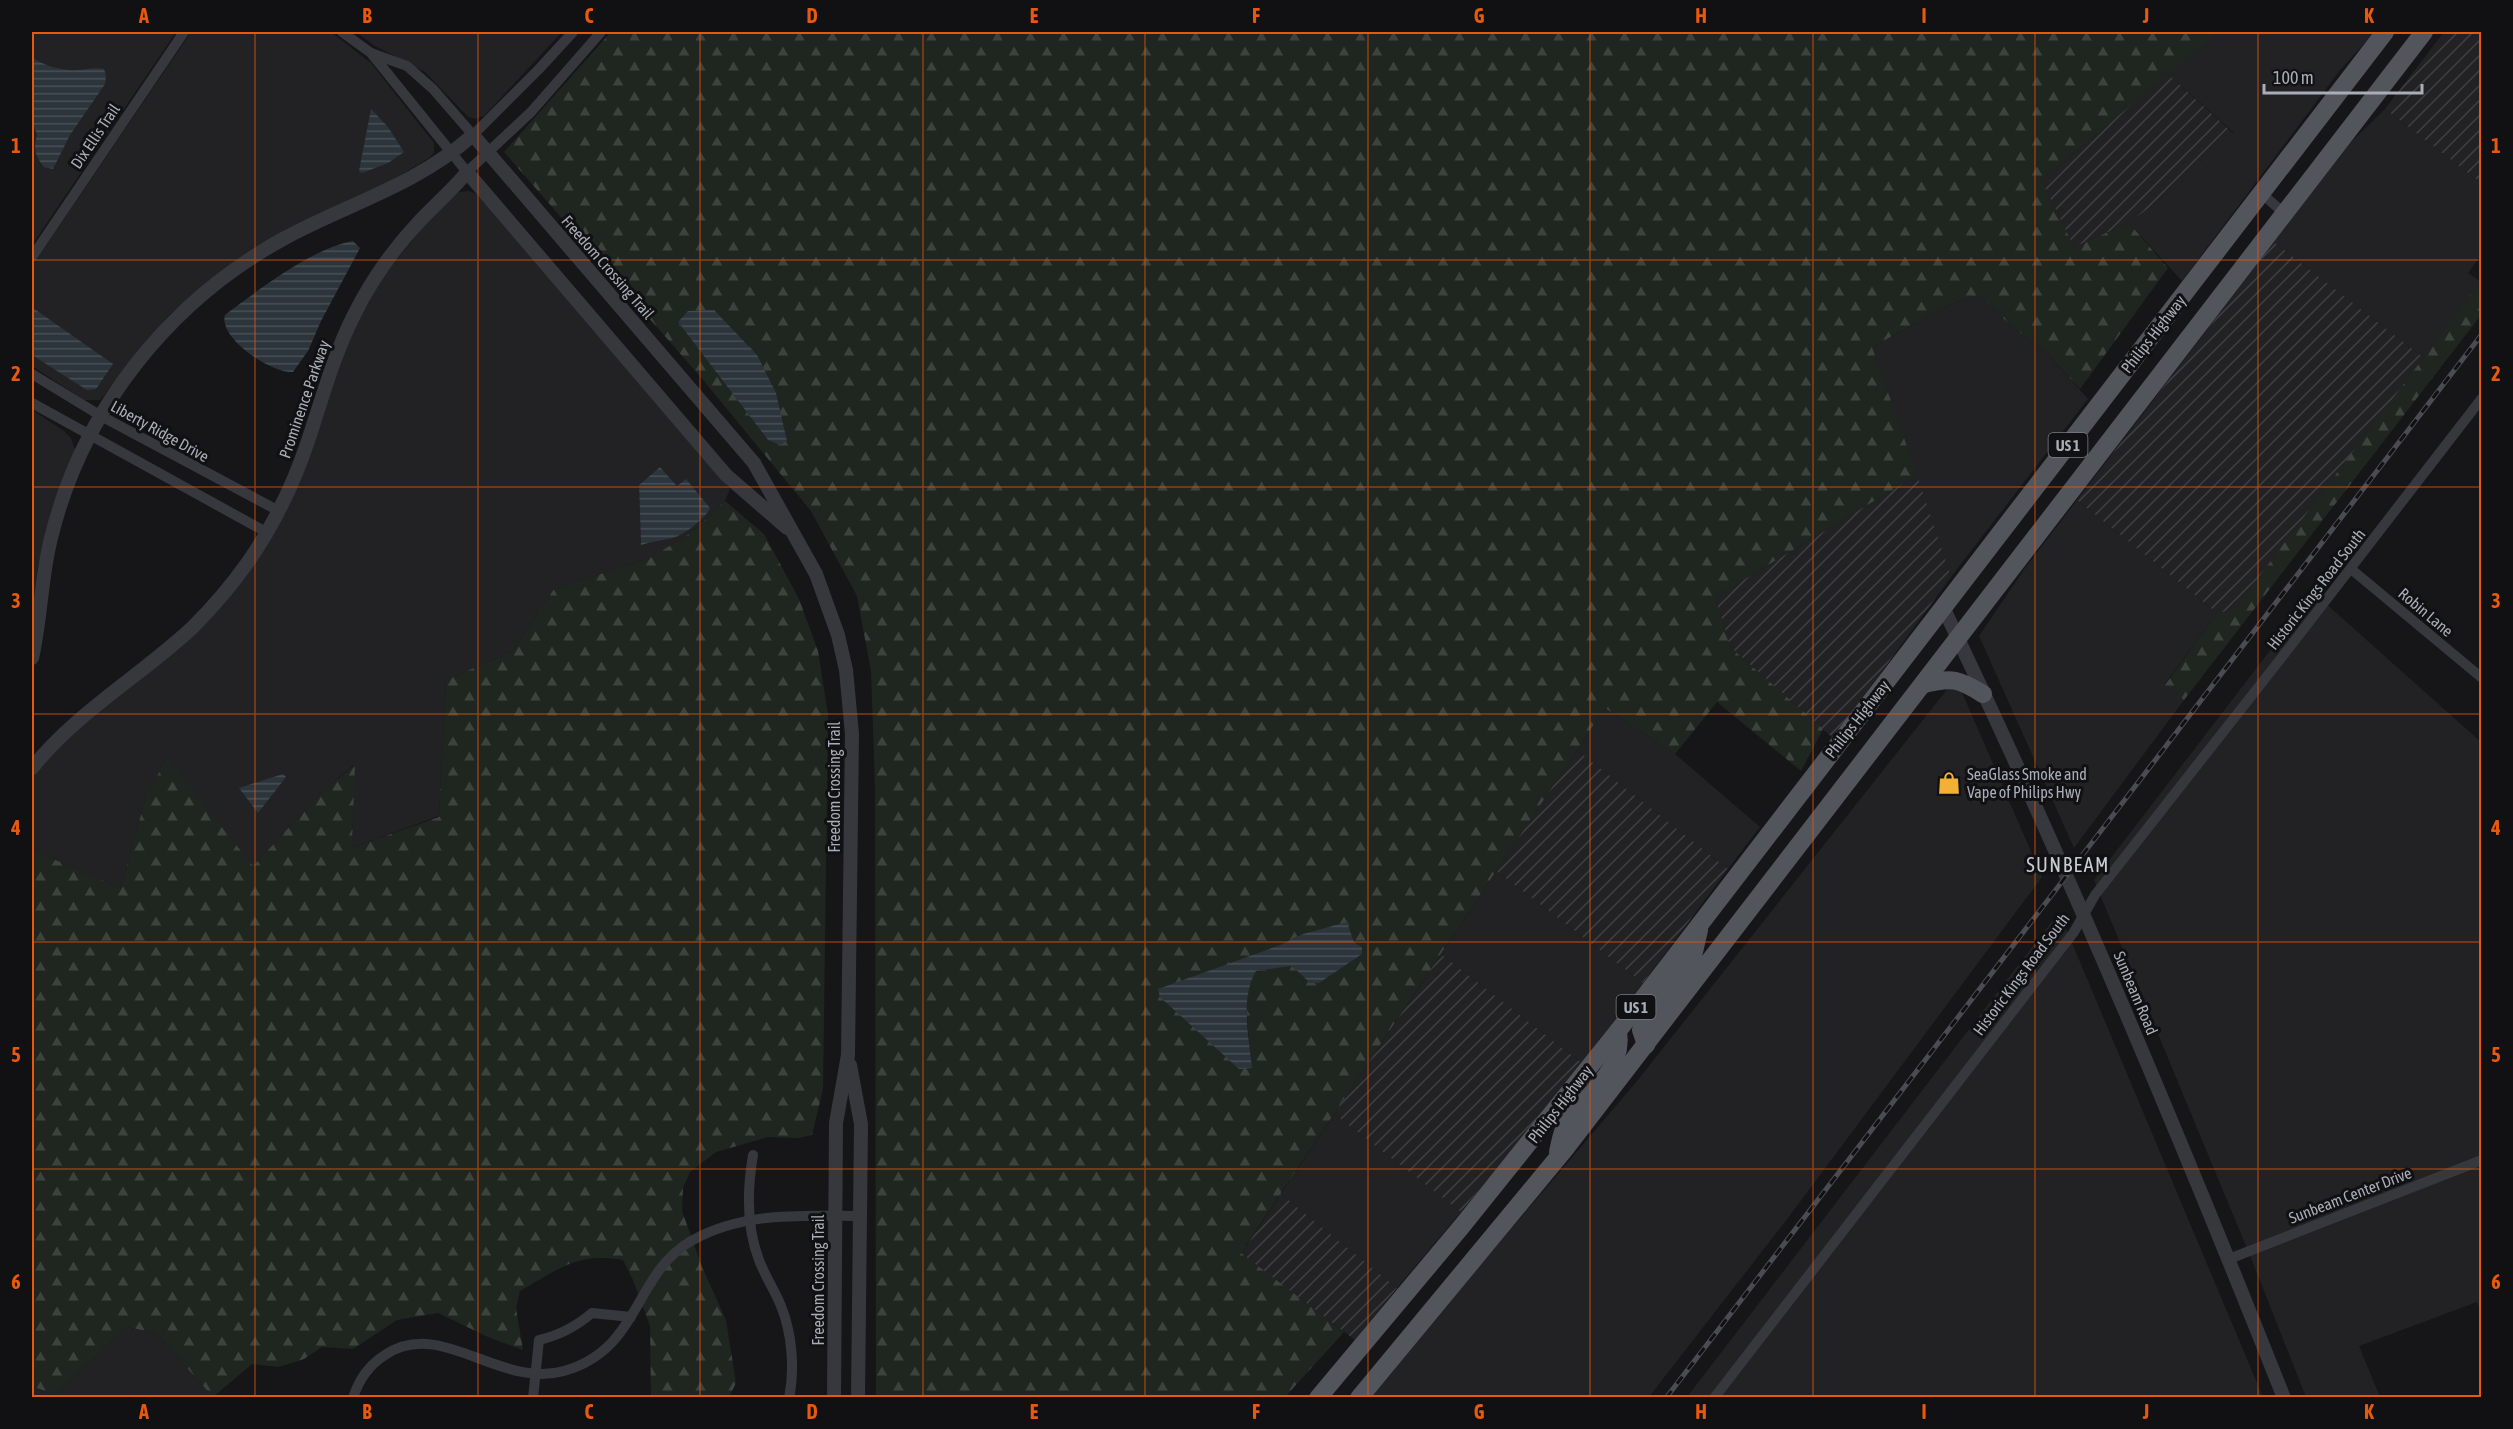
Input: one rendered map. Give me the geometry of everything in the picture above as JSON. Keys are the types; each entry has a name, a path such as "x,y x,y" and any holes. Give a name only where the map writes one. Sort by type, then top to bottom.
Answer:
{"main road":[{"name":"Philips Highway","path":"1318,1398 1391,1312 1618,1031 2385,32"},
{"name":"Philips Highway","path":"1359,1398 1556,1160 1646,1045 2424,32"},
{"path":"1924,684 1953,679 1964,682 1983,694"},
{"path":"1646,1045 1641,1030 1645,1018 1693,956 1701,923"},
{"path":"1556,1160 1565,1127 1614,1066 1620,1042 1618,1031"},
{"path":"1391,1312 1415,1332"}],"street":[{"name":"Dix Ellis Trail","path":"32,257 184,32"},
{"name":"Freedom Crossing Trail","path":"342,32 371,53 467,172 726,475 791,531"},
{"path":"32,658 45,564 71,476 101,416 135,364 158,337 212,286 255,255 285,238 398,186 452,153 539,69 573,32"},
{"name":"Prominence Parkway","path":"32,768 70,726 192,627 215,603 247,563 266,532 298,469 331,368 358,307 375,278 402,241 467,172 531,112 602,32"},
{"name":"Freedom Crossing Trail","path":"371,53 407,66 434,89 754,463 816,574 838,635 849,690 852,734 848,1055 836,1123 834,1398"},
{"path":"2261,193 2284,213"},
{"name":"Liberty Ridge Drive","path":"32,374 101,416 277,510"},
{"name":"Historic Kings Road South","path":"1714,1398 2074,932 2095,895 2351,569 2481,398"},
{"path":"32,403 266,532"},
{"name":"Robin Lane","path":"2351,569 2481,678"},
{"name":"Sunbeam Road","path":"1943,607 2084,914 2229,1259 2284,1398"},
{"name":"Freedom Crossing Trail","path":"848,1055 861,1124 858,1398"},
{"path":"753,1155 749,1185 750,1219 759,1259 788,1323 791,1346 789,1398"},
{"name":"Sunbeam Center Drive","path":"2229,1259 2481,1160"},
{"path":"353,1398 360,1380 378,1359 393,1349 417,1344 444,1346 505,1370 536,1375 561,1372 579,1366 612,1344 631,1317 651,1281 670,1258 700,1238 750,1219 860,1216"},
{"path":"533,1398 538,1340 555,1336 574,1327 592,1313 631,1317"}],"shaded area":[{"path":"32,32 176,32 32,245"},
{"path":"191,32 331,32 371,63 434,143 434,153 374,191 285,230 239,258 169,315 100,400 84,400 32,366 32,266"},
{"path":"356,32 562,32 484,116 475,119 468,117 425,72 375,46"},
{"path":"2219,32 2375,32 2341,69 2182,281 2129,223 2200,169 2234,133 2168,74"},
{"path":"2444,32 2481,32 2481,183 2385,109"},
{"path":"32,57 48,66 61,69 104,69 106,75 105,84 70,135 53,169 44,167 36,152 37,135 32,122"},
{"path":"2168,74 2234,134 2200,169 2129,223 2074,247 2041,180"},
{"path":"371,109 388,127 404,152 388,163 362,173 359,171"},
{"path":"2385,109 2481,183 2481,255 2468,273 2481,281 2424,358 2274,242 2350,143"},
{"path":"469,191 479,195 730,489 725,501 692,532 650,558 554,589 513,651 446,680 439,816 354,847 352,844 354,765 323,791 253,866 146,796 121,888 32,850 32,777 58,746 260,554 337,361 363,309 381,279 428,221 459,192","holes":["660,467 677,486 641,545 639,485"]},
{"path":"353,241 360,248 321,321 308,351 293,372 284,371 260,361 238,344 225,324 225,315 269,282 304,261 337,245"},
{"path":"2274,242 2424,358 2234,610 2217,613 2077,500"},
{"path":"1980,295 2012,327 2044,350 2088,399 1951,577 1872,347 1955,302"},
{"path":"33,308 113,364 96,389 87,390 32,355"},
{"path":"714,310 757,355 776,393 787,441 780,445 768,440 678,322 688,311"},
{"path":"32,410 64,431 71,438 75,450 51,510 38,566 32,614"},
{"path":"660,467 677,486 686,479 710,508 702,519 683,533 641,545 639,485"},
{"path":"1917,475 1951,577 1833,738 1730,647 1715,597"},
{"path":"2077,500 2217,613 2165,684 2184,700 2074,848 1979,636 2025,568"},
{"path":"2314,593 2481,742 2481,1314 2477,1302 2359,1346 2380,1397 2306,1397 2251,1258 2094,880"},
{"path":"1949,687 1961,690 2042,877 1791,1214 1649,1397 1367,1398 1637,1081"},
{"path":"1605,708 1675,754 1760,827 1728,869 1577,750"},
{"path":"1577,750 1728,869 1643,983 1496,871"},
{"path":"283,774 286,777 258,813 239,788"},
{"path":"1496,871 1643,983 1582,1063 1441,954"},
{"path":"2059,912 2263,1397 1687,1397"},
{"path":"1347,922 1354,942 1362,947 1362,954 1319,983 1310,983 1292,966 1256,971 1251,982 1247,1006 1252,1068 1239,1069 1160,997 1158,989 1280,945 1303,934"},
{"path":"1441,954 1582,1063 1461,1212 1334,1114"},
{"path":"1334,1114 1461,1212 1397,1288 1281,1194"},
{"path":"1281,1194 1397,1288 1355,1340 1241,1254"},
{"path":"127,1327 156,1333 213,1397 32,1397 32,1386 55,1395"}],"green space":[{"path":"611,32 2219,32 2041,180 2074,247 2129,223 2168,268 2080,389 2044,350 2012,327 1980,295 1955,302 1872,347 1917,475 1715,597 1730,647 1823,729 1801,771 1717,702 1675,754 1605,708 1241,1253 1344,1332 1285,1397 876,1397 875,785 871,671 857,596 811,511 704,381 504,152","holes":["688,311 768,440 678,322","1347,923 1354,942 1310,983 1292,966 1256,971 1251,982 1247,1006 1251,1068 1239,1068 1161,997 1159,989 1280,945 1303,934"]},
{"path":"2481,281 2481,315 2184,700 2165,685 2217,613 2234,610"},
{"path":"725,501 764,534 799,599 818,651 828,714 823,1089 812,1135 798,1138 768,1137 716,1152 690,1172 683,1188 682,1211 702,1267 726,1320 736,1383 729,1397 651,1397 650,1326 623,1260 607,1258 580,1260 569,1264 520,1291 516,1308 523,1350 488,1337 438,1313 397,1320 353,1349 322,1347 304,1359 279,1367 252,1364 213,1397 156,1333 127,1327 55,1395 32,1386 32,850 121,888 146,796 167,759 253,866 323,791 355,765 352,844 354,847 439,817 446,680 513,651 554,589 650,558 692,532"}],"railway":[{"path":"1666,1398 2482,334"}],"place":[{"name":"SeaGlass Smoke and Vape of Philips Hwy","path":"1949,783"}],"district":[{"name":"SUNBEAM","path":"2068,864"}]}
